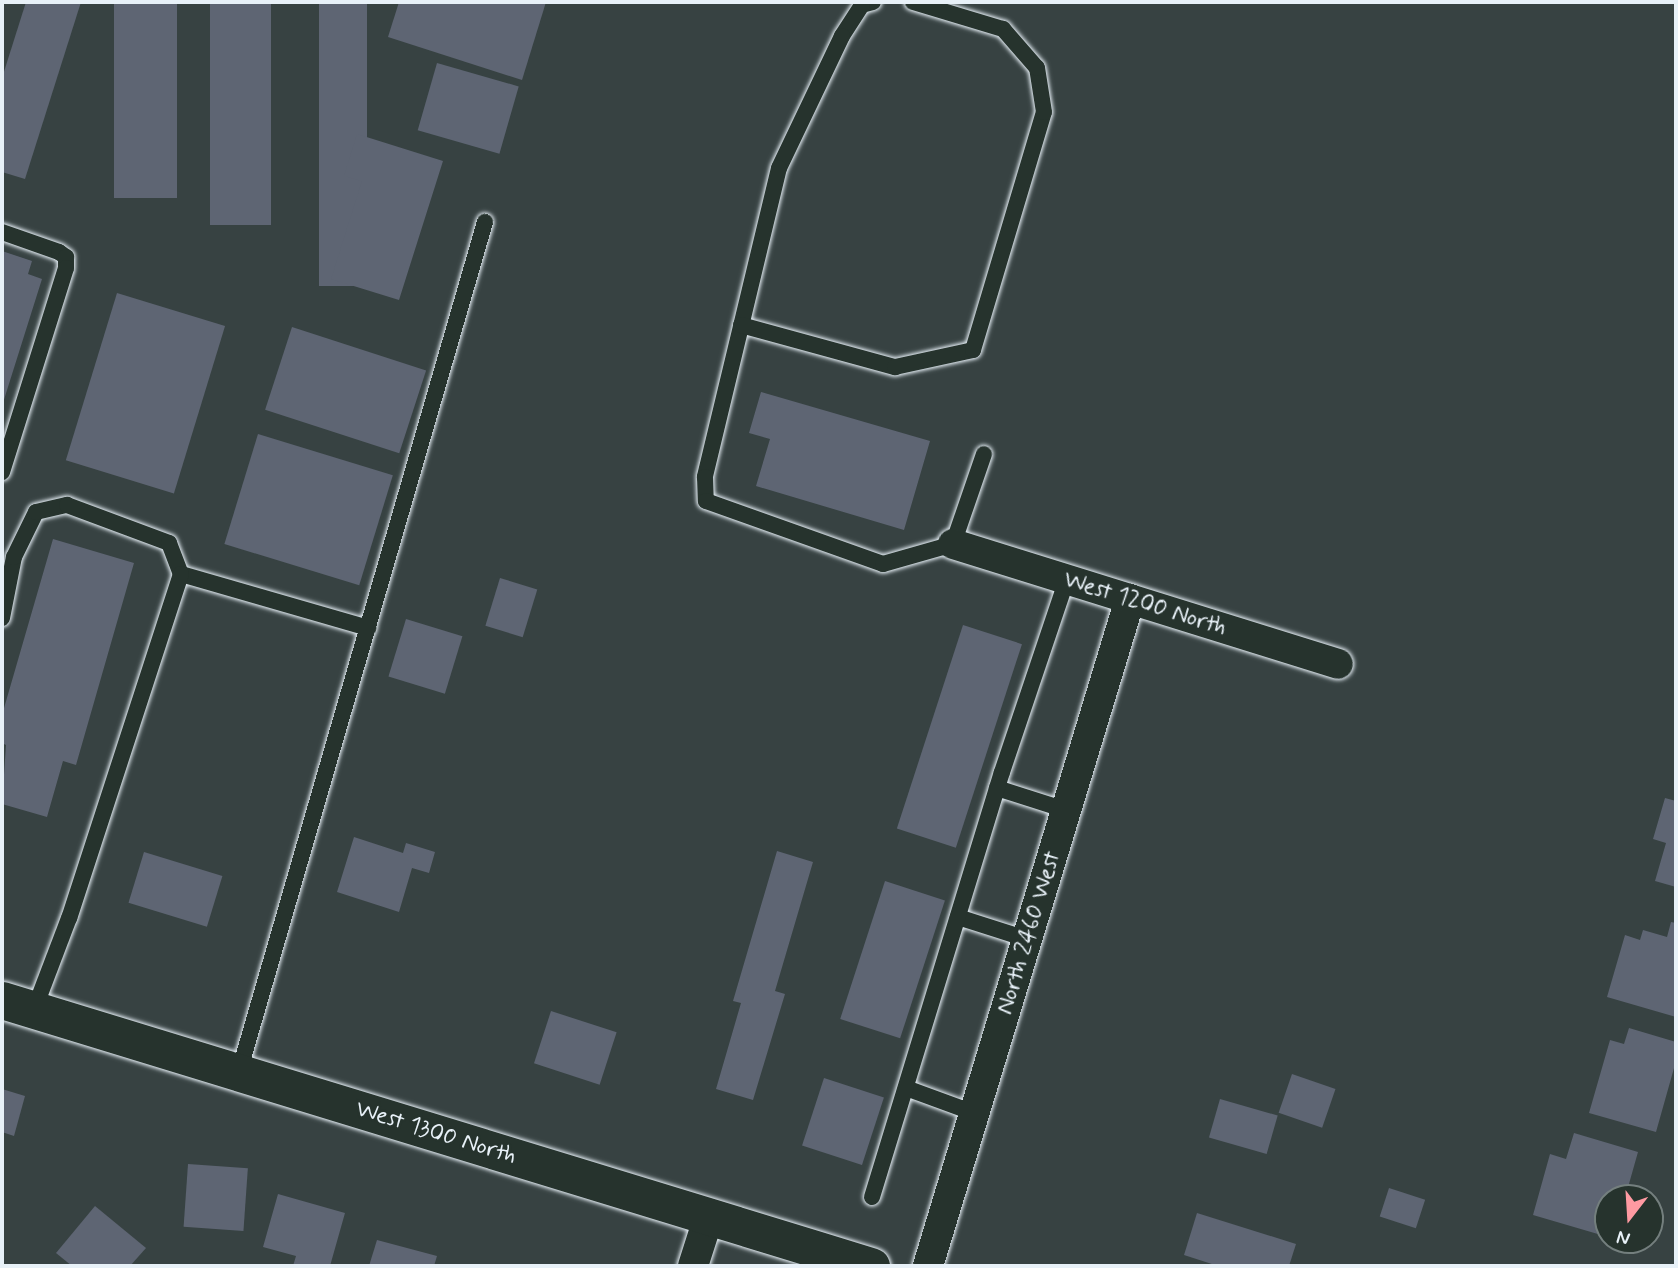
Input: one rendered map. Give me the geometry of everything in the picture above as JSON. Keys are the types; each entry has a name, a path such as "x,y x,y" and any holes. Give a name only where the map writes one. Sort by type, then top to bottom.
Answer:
{"street":[{"name":"West 1200 North","path":"953,544 1338,664"},
{"name":"North 2460 West","path":"928,1266 1130,599"},
{"name":"West 1300 North","path":"18,1005 871,1266"},
{"path":"693,1266 709,1216"}],"lane":[{"path":"873,2 862,5 842,36 779,168 705,477 706,502 883,564 953,544 984,454"},
{"path":"741,326 895,367 973,350 1044,111 1037,68 1003,29 913,2"},
{"path":"239,1072 485,222"},
{"path":"2,232 66,257 2,472"},
{"path":"2,618 14,557 36,512 67,505 169,543 181,574 69,918 18,1005"},
{"path":"181,574 368,628"},
{"path":"872,1197 997,788 1067,579"},
{"path":"997,788 1066,810"},
{"path":"958,917 1027,939"},
{"path":"906,1088 974,1113"}],"building":[{"path":"26,2 81,2 25,179 2,172 2,78"},
{"path":"114,2 177,2 177,198 114,198"},
{"path":"210,2 271,2 271,225 210,225"},
{"path":"319,2 367,2 367,286 319,286"},
{"path":"399,2 546,2 522,80 388,37"},
{"path":"437,63 519,86 499,154 418,130"},
{"path":"357,134 443,161 399,300 331,279 362,181 344,176"},
{"path":"2,251 32,261 28,274 42,279 2,406"},
{"path":"117,293 225,326 174,493 66,460"},
{"path":"292,327 426,371 399,453 265,410"},
{"path":"761,392 930,441 904,530 756,486 770,439 749,433"},
{"path":"258,434 393,475 359,585 224,544"},
{"path":"53,539 134,563 76,765 63,761 47,817 2,804 6,745 2,743 2,715"},
{"path":"500,578 537,589 523,637 485,626"},
{"path":"406,619 462,636 445,694 388,676"},
{"path":"963,625 1022,644 956,848 897,829"},
{"path":"1665,798 1676,801 1676,887 1655,881 1666,843 1653,839"},
{"path":"354,837 403,853 406,843 435,852 429,873 412,868 399,912 337,892"},
{"path":"777,851 813,862 775,991 785,994 753,1100 716,1089 741,1003 733,1001"},
{"path":"144,852 222,876 207,927 129,903"},
{"path":"885,881 945,900 900,1038 840,1019"},
{"path":"1671,922 1676,923 1676,1017 1607,997 1625,935 1640,940 1643,930 1667,937"},
{"path":"551,1011 617,1032 600,1085 534,1063"},
{"path":"1629,1028 1676,1042 1676,1061 1656,1132 1589,1113 1610,1040 1624,1044"},
{"path":"1292,1074 1335,1089 1322,1128 1279,1113"},
{"path":"824,1078 884,1097 862,1165 802,1146"},
{"path":"2,1089 25,1096 14,1136 2,1132"},
{"path":"1220,1099 1278,1116 1267,1154 1209,1137"},
{"path":"1574,1133 1638,1152 1629,1184 1594,1184 1594,1233 1533,1215 1550,1154 1566,1159"},
{"path":"188,1164 248,1168 243,1231 184,1227"},
{"path":"1389,1188 1425,1200 1416,1228 1380,1217"},
{"path":"278,1194 345,1213 330,1266 293,1266 296,1256 263,1247"},
{"path":"95,1206 146,1248 130,1266 72,1266 56,1253"},
{"path":"1197,1213 1296,1244 1289,1266 1218,1266 1184,1255"},
{"path":"377,1240 437,1256 434,1266 369,1266"}]}
